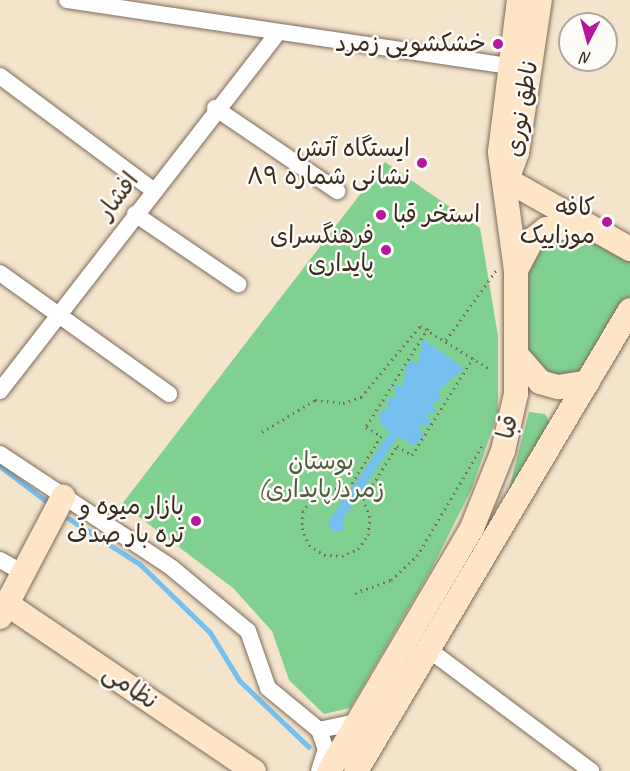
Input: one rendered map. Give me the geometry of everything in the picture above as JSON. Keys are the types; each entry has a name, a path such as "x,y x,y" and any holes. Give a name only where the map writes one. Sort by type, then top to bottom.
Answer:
{"street":[{"path":"67,0 510,66"},
{"name":"ناطق نوری","path":"507,180 500,152 519,0"},
{"name":"ناطق نوری","path":"507,180 517,153 540,0"},
{"name":"افشار","path":"0,391 216,108 278,32"},
{"path":"0,76 153,190"},
{"path":"216,108 337,190"},
{"path":"507,180 630,249"},
{"name":"قبا","path":"329,771 490,490 516,394 516,271 507,180"},
{"path":"135,214 238,284"},
{"path":"516,271 532,240 546,229 590,226"},
{"path":"0,273 169,394"},
{"name":"قبا","path":"358,770 588,382 626,327"},
{"path":"516,354 540,382 558,387 588,382"},
{"path":"516,394 551,398 565,421"},
{"path":"0,454 172,568 248,631 268,688 319,730 326,750 319,771"},
{"path":"3,610 63,497"},
{"path":"0,560 23,573"},
{"name":"نظامی","path":"3,610 254,771"},
{"path":"428,649 591,771"},
{"path":"319,730 357,722"}],"path":[{"path":"446,340 513,246"},
{"path":"428,328 366,427 381,436 348,490 330,488 314,496 303,511 302,528 309,545 324,555 342,556 358,549 368,535 370,517 363,501 398,446 412,455 473,358"},
{"path":"262,432 315,400 343,403 361,397 411,330 428,328 490,369"},
{"path":"355,593 392,580 417,556 485,442"}],"green space":[{"name":"بوستان زمرد(پایداری)","path":"385,162 480,228 498,336 498,413 472,488 431,570 350,708 324,714 289,680 272,631 233,588 122,504"},
{"path":"575,232 630,258 630,306 585,379 549,379 521,353 528,258 536,245"},
{"path":"529,412 545,414 550,422 508,492"}],"water":[{"path":"423,339 464,368 439,390 441,400 432,404 436,412 426,414 432,423 419,427 424,436 413,446 398,436 343,519 344,530 333,533 328,522 390,432 380,424 380,412 389,408 387,399 397,396 394,386 403,386 408,360 418,364"}],"waterway":[{"path":"0,466 49,503"},
{"path":"68,518 140,564 210,632 240,681 309,747"}],"place":[{"name":"خشکشویی زمرد","path":"498,44"},
{"name":"ایستگاه آتش نشانی شماره ۸۹","path":"422,163"},
{"name":"استخر قبا","path":"381,215"},
{"name":"کافه موزاییک","path":"607,222"},
{"name":"فرهنگسرای پایداری","path":"386,250"},
{"name":"بازار میوه و تره بار صدف","path":"196,521"}]}
